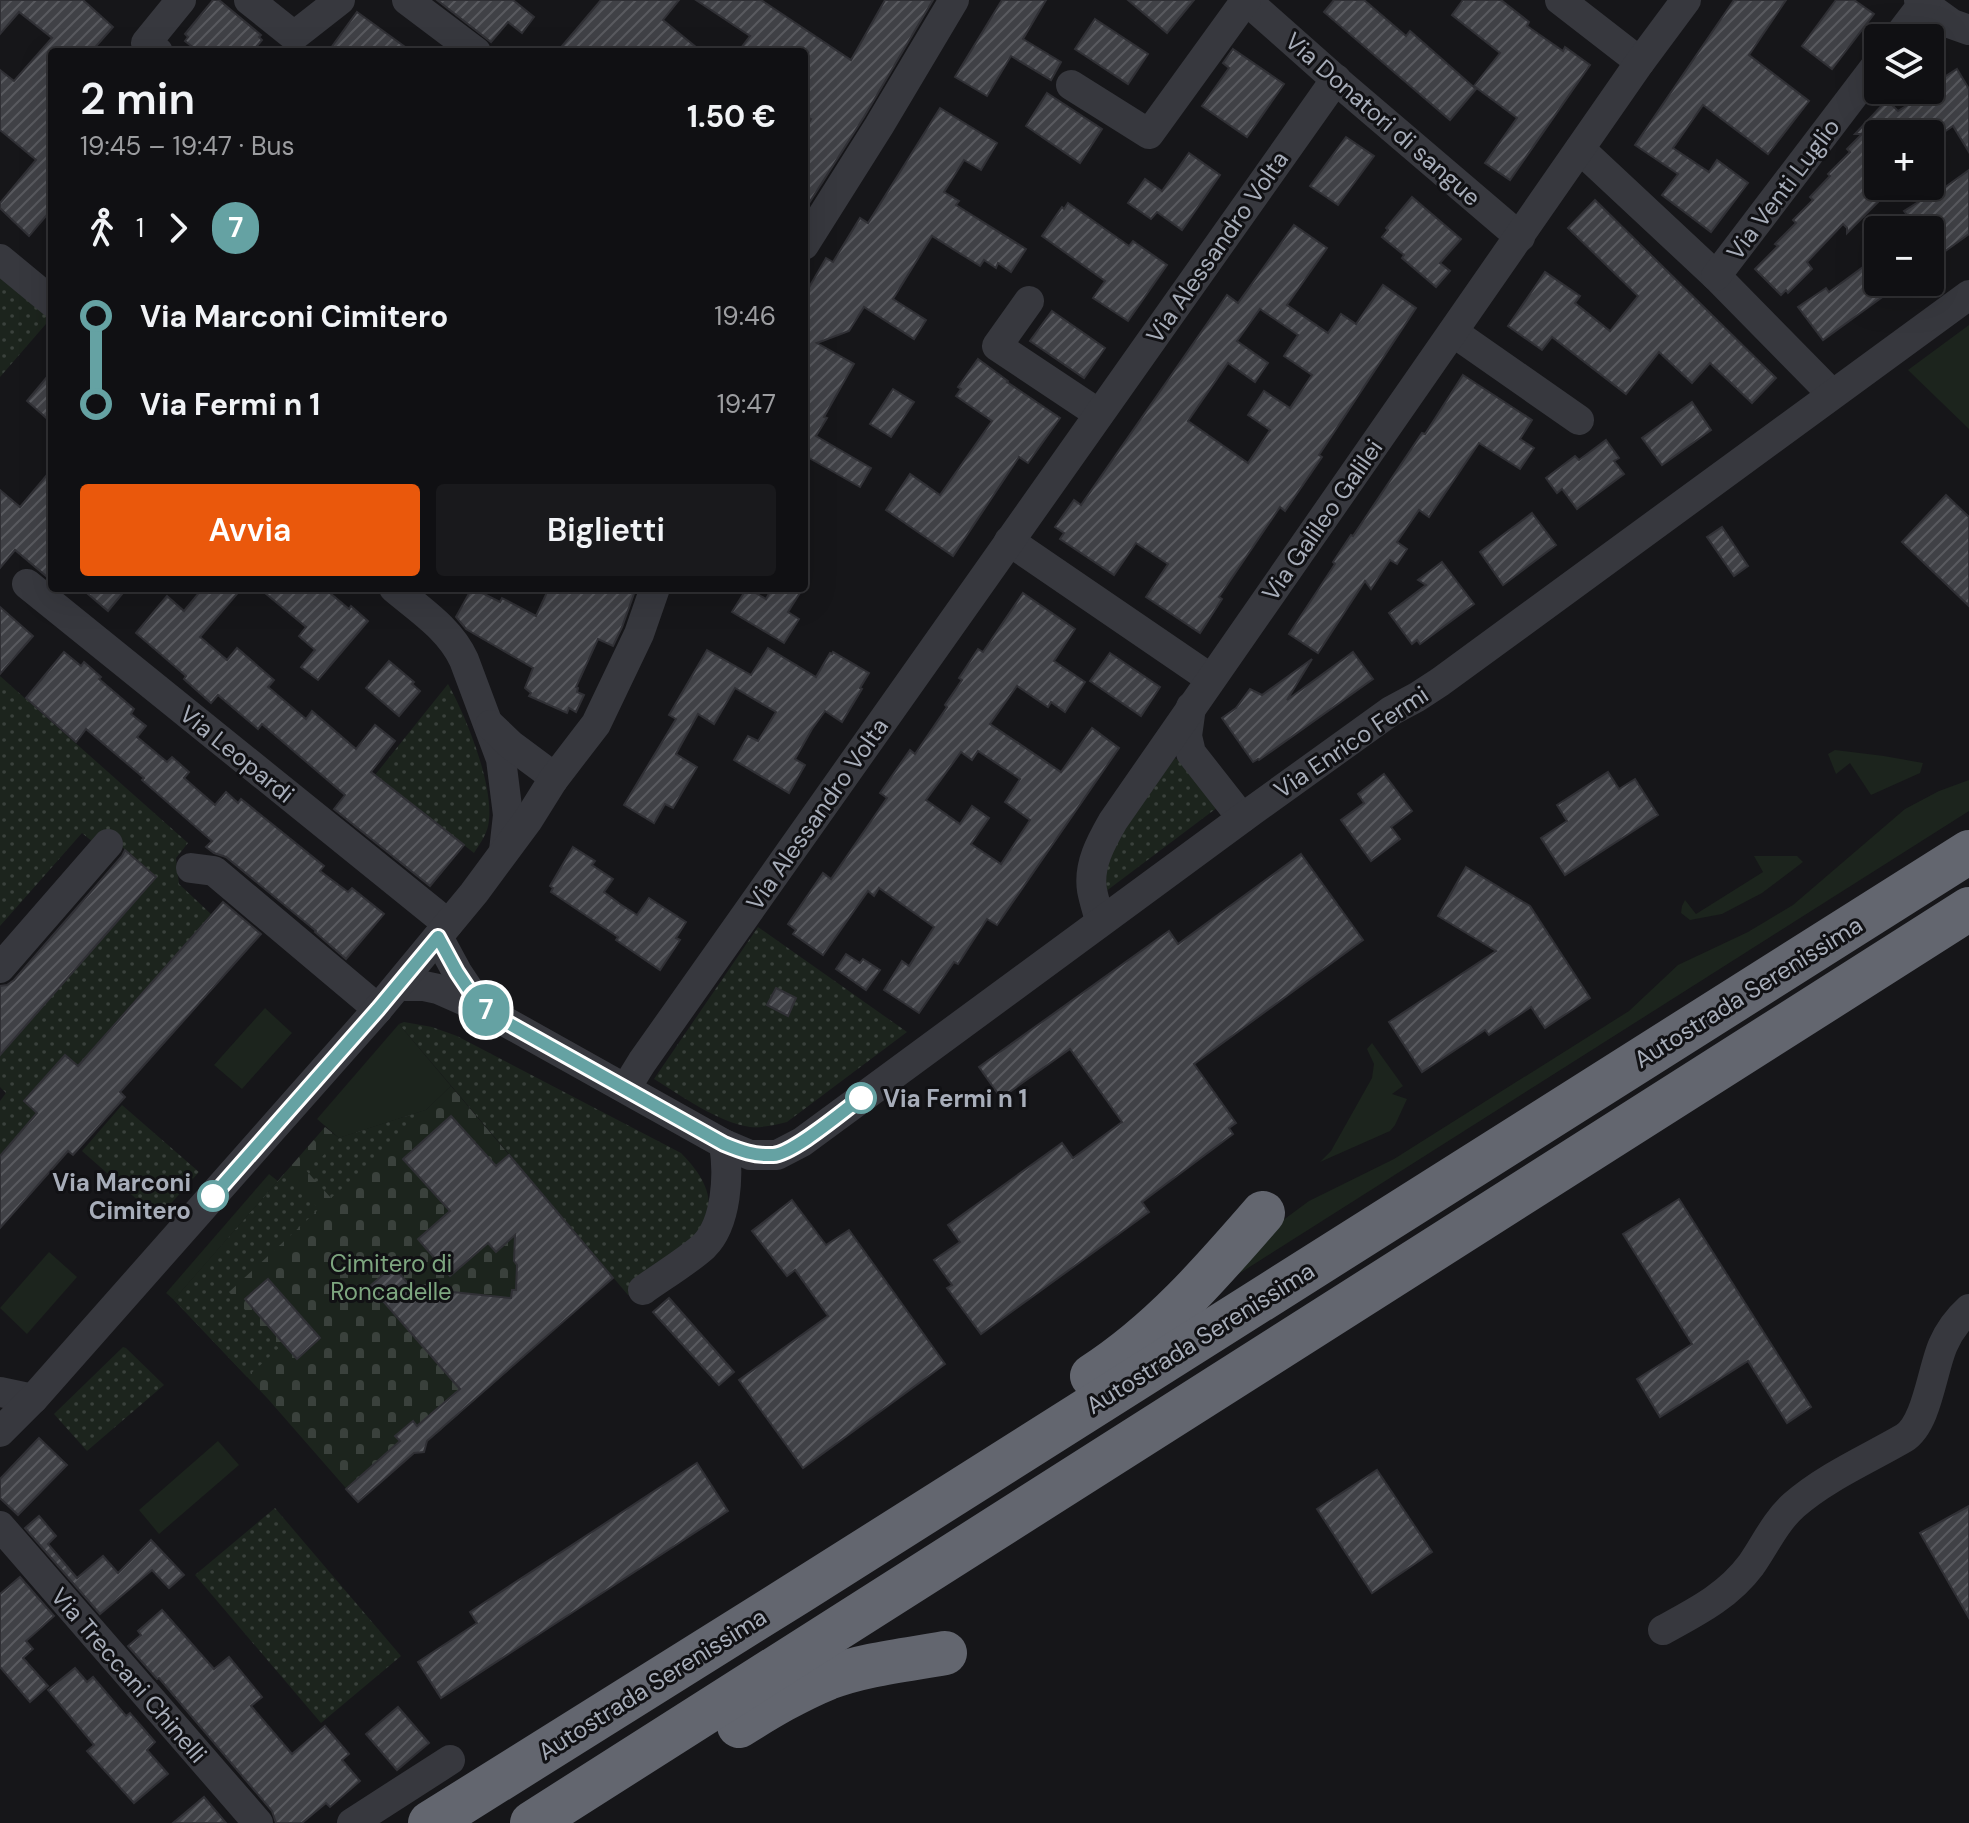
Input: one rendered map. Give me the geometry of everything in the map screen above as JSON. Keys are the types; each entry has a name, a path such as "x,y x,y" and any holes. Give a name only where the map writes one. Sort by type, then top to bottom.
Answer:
{"highway":[{"name":"Autostrada Serenissima","path":"430,1823 1969,852"},
{"name":"Autostrada Serenissima","path":"532,1823 1969,909"},
{"path":"799,1592 870,1520 1105,1368 1162,1322 1263,1213"},
{"path":"580,1823 791,1695 830,1677 863,1667 945,1653"}],"street":[{"path":"153,48 146,43 181,0"},
{"path":"249,0 294,36 340,0"},
{"path":"407,0 471,48"},
{"path":"808,239 954,0"},
{"name":"Via Donatori di sangue","path":"1071,85 1149,134 1246,0 1520,237"},
{"path":"1560,0 1640,62"},
{"name":"Via Galileo Galilei","path":"1100,922 1091,888 1093,868 1099,846 1113,821 1686,0"},
{"path":"1907,24 1923,1 1952,24 1969,30"},
{"name":"Via Alessandro Volta","path":"626,1088 1336,79"},
{"name":"Via Venti Luglio","path":"1716,276 1864,81"},
{"name":"Via Venti Luglio","path":"1580,149 1716,276 1832,394"},
{"path":"0,259 48,299"},
{"name":"Via Enrico Fermi","path":"398,986 438,989 481,1008 724,1144 750,1155 777,1155 802,1142 1391,711 1440,682 1969,295"},
{"path":"1029,301 997,346 1099,414"},
{"path":"1453,332 1579,420"},
{"path":"1009,541 1211,679"},
{"name":"Via Leopardi","path":"27,584 443,931"},
{"path":"399,592 448,633 458,646 501,759 508,815 504,853"},
{"path":"0,1432 33,1399 378,1009 474,893 596,724 639,634 654,592"},
{"path":"1191,707 1187,736 1191,753 1242,818"},
{"path":"489,723 511,745 550,774 546,792"},
{"path":"1155,760 1173,750 1183,749 1191,753"},
{"path":"501,759 528,796 546,792"},
{"path":"0,968 108,844"},
{"path":"191,868 214,871 378,1009"},
{"name":"Via Enrico Fermi","path":"443,931 457,972 481,1008"},
{"path":"643,1290 705,1245 713,1233 725,1192 727,1165 724,1144"},
{"path":"1663,1630 1702,1609 1730,1589 1751,1564 1778,1522 1810,1492 1915,1430 1943,1343 1969,1309"},
{"path":"0,1392 33,1399"},
{"name":"Via Treccani Chinelli","path":"0,1526 258,1823"},
{"path":"352,1823 450,1760"}],"green space":[{"path":"0,271 48,312 48,322 0,377"},
{"path":"1969,325 1969,429 1908,370"},
{"path":"0,676 188,843 176,858 179,884 212,915 78,1066 24,1101 37,1113 0,1155 0,1101 6,1093 0,1087 0,1055 156,877 105,832 94,843 82,833 0,926"},
{"path":"448,684 470,731 487,788 488,825 474,853 375,775"},
{"path":"1835,750 1923,763 1920,773 1871,795 1850,763 1836,774 1828,754"},
{"path":"1175,758 1185,764 1218,807 1105,892 1103,857"},
{"path":"1969,780 1969,811 1207,1294 1263,1235 1309,1201 1394,1159 1629,1011 1678,965 1748,932 1793,905 1905,809"},
{"path":"1754,856 1797,856 1803,862 1762,893 1722,914 1690,920 1681,913 1685,900 1696,914 1763,872"},
{"path":"758,927 907,1032 787,1122 755,1127 713,1114 654,1079"},
{"path":"265,1008 292,1033 242,1089 214,1065"},
{"path":"404,1022 457,1036 681,1153 703,1181 709,1206 703,1223 684,1253 628,1295 399,1024"},
{"path":"399,1024 451,1086 426,1110 339,1138 317,1119"},
{"path":"1372,1043 1403,1086 1392,1094 1407,1099 1390,1131 1320,1162 1331,1151 1372,1078 1374,1064 1367,1049"},
{"name":"Cimitero di Roncadelle","path":"451,1086 613,1278 426,1443 425,1450 416,1451 358,1502 268,1399 174,1300 325,1127 339,1138 426,1110"},
{"path":"122,1105 199,1172 158,1218 82,1151"},
{"path":"426,1110 425,1115 331,1198 303,1167 314,1155 320,1159 339,1138"},
{"path":"286,1172 319,1209 229,1292 279,1348 247,1377 174,1300"},
{"path":"269,1174 278,1181 174,1300 166,1293"},
{"path":"49,1252 77,1277 27,1334 0,1308"},
{"path":"123,1347 164,1385 87,1451 54,1414"},
{"path":"218,1441 239,1465 159,1534 139,1510"},
{"path":"275,1508 401,1656 321,1723 195,1575"}],"building":[{"path":"0,0 83,0 113,27 95,48 48,48 48,214 29,236 0,208 0,203 36,160 0,130 0,70 14,81 52,38 19,12 0,34"},
{"path":"213,0 219,0 261,35 262,40 255,48 194,48 185,41 188,37 185,34"},
{"path":"437,0 513,0 534,17 522,33 508,22 491,42"},
{"path":"601,0 679,0 663,20 697,48 560,48"},
{"path":"696,0 761,0 851,60 885,0 933,0 808,205 808,124 811,119 808,117 808,48 741,48 750,36"},
{"path":"1002,0 1046,0 1023,39 1061,62 1051,80 1011,56 987,96 955,77"},
{"path":"1128,0 1194,0 1167,33"},
{"path":"1334,0 1364,0 1406,36 1410,31 1476,89 1450,120 1324,12"},
{"path":"1463,0 1501,0 1529,22 1527,26 1590,65 1510,180 1485,163 1517,118 1474,86 1500,53 1452,15"},
{"path":"1734,0 1786,0 1749,55 1809,101 1768,154 1703,105 1673,148 1709,172 1717,160 1748,183 1711,232 1662,195 1678,174 1635,145"},
{"path":"1836,0 1854,0 1874,14 1832,69 1802,46"},
{"path":"357,12 406,48 331,48"},
{"path":"1095,19 1148,54 1128,84 1075,49"},
{"path":"1233,49 1284,84 1247,137 1202,106 1229,68 1223,63"},
{"path":"1957,69 1969,89 1969,152 1953,126 1944,132 1944,120 1868,120 1883,104 1891,104 1898,111 1909,104 1944,104 1944,77"},
{"path":"1047,93 1102,129 1080,163 1026,126"},
{"path":"940,108 997,143 981,170 964,160 944,192 959,201 956,205 1026,249 1011,272 998,263 996,268 984,260 980,266 932,236 893,299 926,320 914,339 864,307 849,331 817,343 854,364 816,436 871,468 860,487 808,457 808,289 826,258 833,262 860,218 868,223"},
{"path":"1864,124 1864,200 1878,202 1847,233 1843,224 1807,262 1812,269 1788,293 1786,290 1781,295 1755,269 1778,246 1775,244 1796,223 1793,220 1813,200 1810,197 1862,134 1855,134"},
{"path":"1346,137 1374,156 1338,205 1310,186"},
{"path":"1189,153 1220,175 1182,230 1157,212 1151,219 1128,203 1145,179 1162,191"},
{"path":"1969,170 1969,234 1944,252 1944,216 1908,216 1904,211 1922,200 1944,200 1944,188"},
{"path":"1412,197 1461,239 1440,263 1450,271 1436,287 1382,237"},
{"path":"1595,200 1776,378 1752,403 1710,363 1692,383 1659,352 1626,394 1552,337 1542,350 1508,326 1545,272 1580,296 1575,303 1610,331 1638,296 1568,228"},
{"path":"1068,203 1129,246 1133,241 1167,265 1128,321 1093,298 1105,281 1042,236"},
{"path":"1294,225 1327,248 1287,305 1328,333 1341,314 1356,324 1383,285 1416,308 1319,455 1322,457 1285,511 1280,507 1219,597 1222,599 1200,633 1146,597 1168,564 1136,543 1114,575 1060,539 1064,533 1055,527 1074,500 1081,505 1227,295 1238,303","holes":["1260,309 1298,335 1284,356 1312,375 1290,408 1264,391 1248,415 1270,430 1248,463 1188,421 1228,363 1255,382 1268,363 1237,341"]},
{"path":"1864,266 1864,296 1884,296 1823,340 1798,307 1826,288 1829,292"},
{"path":"1052,311 1105,348 1084,378 1030,341"},
{"path":"978,359 1060,418 1028,463 1019,457 953,556 886,510 910,474 940,495 992,421 956,396 961,389 958,387"},
{"path":"1463,375 1532,420 1520,439 1534,448 1520,469 1479,443 1429,517 1419,510 1397,542 1407,549 1397,564 1390,560 1371,589 1365,581 1318,653 1289,634 1351,535 1422,433 1425,434"},
{"path":"48,376 48,419 27,401"},
{"path":"893,389 914,402 891,437 870,424"},
{"path":"1692,402 1711,430 1662,465 1642,438"},
{"path":"1606,440 1619,458 1614,461 1624,474 1577,509 1562,489 1557,493 1546,478 1575,456 1579,460"},
{"path":"48,474 48,578 15,550 0,568 0,490 20,507"},
{"path":"1946,495 1969,517 1969,606 1902,542"},
{"path":"1532,513 1556,545 1503,585 1480,552"},
{"path":"1722,527 1748,566 1734,576 1707,537"},
{"path":"1442,562 1474,604 1420,644 1417,640 1412,644 1389,613 1426,585 1418,580"},
{"path":"86,592 124,592 108,611"},
{"path":"200,592 239,592 200,637 227,660 237,648 274,680 268,687 306,719 312,711 356,749 375,725 395,741 371,772 464,845 430,886 334,809 345,795 262,724 258,729 218,695 211,703 184,679 186,676 136,633 167,596 184,611"},
{"path":"264,592 329,592 368,621 318,680 301,667 315,650 299,636 306,627"},
{"path":"470,592 480,592 500,602 502,598 536,616 547,592 635,592 613,646 598,639 576,687 577,692 584,695 576,712 569,708 567,713 529,696 531,693 525,688 533,668 466,629 456,617"},
{"path":"744,592 754,592 766,599 770,592 800,592 788,612 799,619 784,643 732,612"},
{"path":"1023,593 1075,629 1054,661 1085,682 1065,712 1051,702 1048,707 1017,686 990,724 1061,772 1092,728 1119,748 997,925 987,919 958,964 954,962 919,1013 884,990 902,961 909,966 934,927 879,888 874,896 868,891 823,955 793,934 796,930 788,924 823,873 831,879 887,798 880,793 910,750 915,754 947,707 945,705 962,680 959,678 978,649 983,652","holes":["978,751 1020,779 1005,802 1030,820 1001,864 971,844 989,818 972,806 960,824 926,800 961,752 972,760"]},
{"path":"0,607 33,636 0,674"},
{"path":"768,648 816,677 833,652 869,673 842,722 825,711 812,729 795,759 805,765 789,793 734,760 748,736 758,741 776,712 735,688 714,724 698,714 676,754 697,767 673,808 665,804 654,823 624,805 676,719 669,715 707,650 751,675"},
{"path":"64,652 81,666 84,662 134,709 131,714 146,726 137,737 167,762 172,757 189,772 184,778 215,805 226,792 238,803 241,799 324,866 320,871 348,892 352,888 384,914 346,959 226,857 206,847 212,841 86,729 76,742 26,698"},
{"path":"1353,652 1373,679 1253,762 1222,718 1236,708 1250,689 1262,695 1312,659 1287,700"},
{"path":"1110,653 1160,687 1141,716 1090,681"},
{"path":"389,661 420,691 399,716 366,688"},
{"path":"1608,772 1619,789 1635,779 1658,815 1565,875 1541,838 1567,821 1557,805"},
{"path":"1384,774 1412,811 1391,827 1400,839 1371,861 1341,820 1364,803 1358,794"},
{"path":"573,847 595,861 592,865 613,879 604,892 620,904 637,915 649,898 686,922 676,938 680,940 660,970 551,892 553,888 550,886"},
{"path":"125,850 156,877 0,1055 0,986 14,980"},
{"path":"1301,854 1363,940 1194,1064 1236,1123 1229,1128 1233,1134 1142,1202 1149,1212 981,1334 947,1288 952,1285 934,1260 960,1242 948,1225 1062,1143 1073,1158 1122,1122 1070,1049 1001,1098 979,1067 1169,931 1178,944"},
{"path":"1466,867 1530,906 1590,998 1545,1028 1531,1007 1489,1035 1485,1030 1422,1072 1389,1022 1496,951 1438,916"},
{"path":"223,902 261,934 120,1092 125,1097 73,1155 68,1151 0,1228 0,1156 37,1113 24,1101 65,1055 78,1066"},
{"path":"846,954 860,963 863,959 880,970 866,990 836,969"},
{"path":"776,988 796,998 788,1016 767,1005"},
{"path":"451,1116 496,1166 509,1155 613,1278 427,1441 424,1452 414,1453 358,1502 346,1489 400,1441 395,1436 413,1421 417,1426 460,1389 370,1286 393,1266 423,1301 434,1290 511,1298 512,1290 516,1290 515,1235 496,1252 488,1243 450,1276 418,1239 450,1211 403,1159"},
{"path":"1679,1199 1811,1407 1787,1423 1748,1361 1660,1417 1637,1379 1692,1344 1623,1234"},
{"path":"792,1200 826,1245 849,1230 945,1364 803,1468 739,1380 828,1316 795,1270 787,1276 752,1231"},
{"path":"268,1279 320,1338 297,1359 245,1299"},
{"path":"669,1298 734,1372 719,1385 653,1312"},
{"path":"39,1438 67,1465 18,1515 0,1498 0,1479"},
{"path":"697,1463 728,1511 441,1698 418,1662 477,1623 470,1612"},
{"path":"1377,1470 1432,1552 1372,1593 1317,1509"},
{"path":"1969,1506 1969,1618 1920,1533"},
{"path":"39,1516 56,1536 48,1544 77,1578 103,1556 118,1573 151,1540 184,1575 169,1588 152,1570 100,1614 25,1528"},
{"path":"20,1577 54,1616 26,1641 33,1649 23,1658 48,1686 30,1702 0,1667 0,1594"},
{"path":"162,1610 214,1669 229,1657 262,1697 251,1706 292,1754 325,1726 349,1754 342,1760 360,1781 330,1807 326,1803 302,1823 276,1823 272,1811 128,1646 141,1635 138,1631"},
{"path":"75,1668 87,1682 93,1677 126,1716 130,1713 155,1742 147,1750 168,1774 134,1803 87,1751 94,1745 48,1690"},
{"path":"398,1707 429,1743 397,1770 366,1734"},
{"path":"204,1797 226,1823 173,1823"}],"bus line":[{"name":"7","path":"213,1196 438,937 481,1008 724,1144 750,1155 777,1155 802,1142 861,1098"}],"place":[{"name":"Via Fermi n 1","path":"861,1098"},
{"name":"Via Marconi Cimitero","path":"213,1196"}]}
